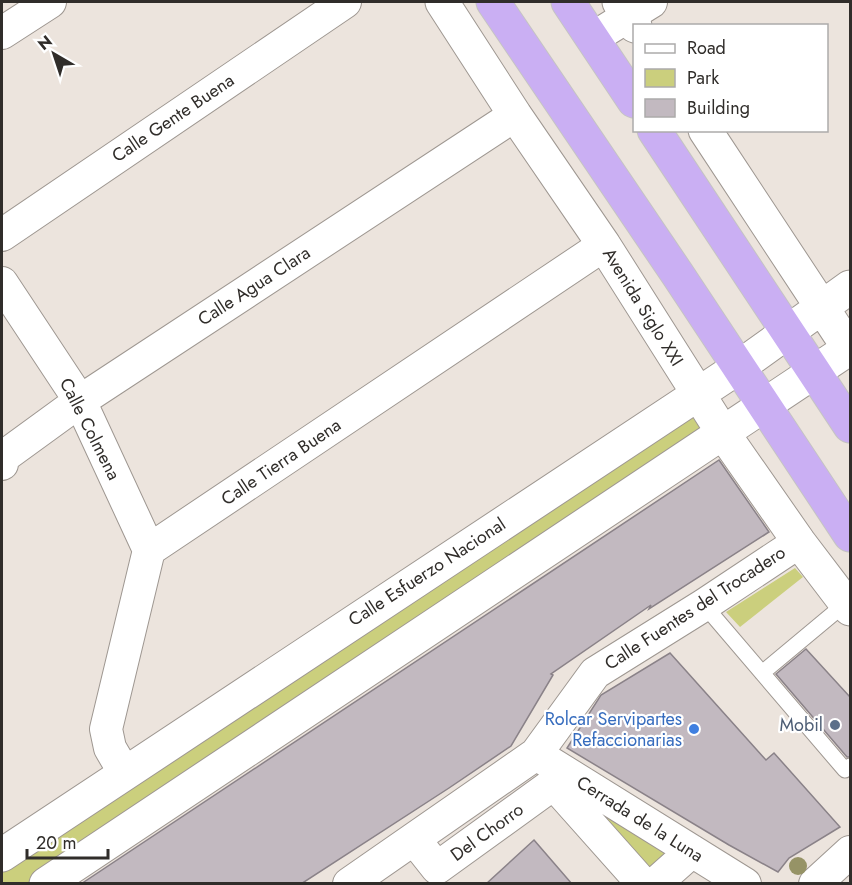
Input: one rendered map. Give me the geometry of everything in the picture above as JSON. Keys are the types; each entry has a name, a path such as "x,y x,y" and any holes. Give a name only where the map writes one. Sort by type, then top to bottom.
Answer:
{"highway":[{"path":"493,2 850,536"},
{"path":"568,2 633,99"},
{"path":"655,132 850,426"}],"street":[{"name":"Calle Gente Buena","path":"2,235 345,2"},
{"name":"Avenida Siglo XXI","path":"442,2 515,116 604,245 723,433 799,542 848,606"},
{"path":"2,33 36,5"},
{"path":"593,38 634,11"},
{"name":"Calle Agua Clara","path":"2,464 3,457 80,401 515,116"},
{"path":"46,884 850,349 706,132"},
{"name":"Calle Tierra Buena","path":"149,550 604,245"},
{"name":"Calle Colmena","path":"2,283 80,401 149,550"},
{"name":"Calle Esfuerzo Nacional","path":"2,855 124,772 739,367 850,286"},
{"name":"Calle Fuentes del Trocadero","path":"349,884 536,754 595,673 799,542"},
{"path":"124,772 110,748 106,729 149,550"},
{"name":"Cerrada de la Luna","path":"536,754 561,779 692,851 745,884"},
{"path":"561,779 643,884"},
{"name":"Del Chorro","path":"414,839 437,868 561,779"},
{"path":"655,884 692,851"},
{"path":"814,884 850,852"}],"lane":[{"path":"704,605 845,770 850,766"},
{"path":"762,673 848,606"}],"green space":[{"path":"688,411 703,432 31,883 2,884 2,870"},
{"path":"795,568 803,577 740,627 726,612"},
{"path":"582,798 674,852 649,874"}],"building":[{"path":"719,460 769,532 649,609 651,605 551,674 553,675 511,746 449,788 301,884 81,884"},
{"name":"Mobil","path":"806,649 850,697 850,757 847,757 776,674"},
{"path":"670,653 766,760 774,753 840,827 789,858 778,872 567,748 601,695"},
{"path":"534,840 572,884 486,884"}],"place":[{"name":"Mobil","path":"835,725"},
{"name":"Rolcar Servipartes Refaccionarias","path":"694,729"}]}
